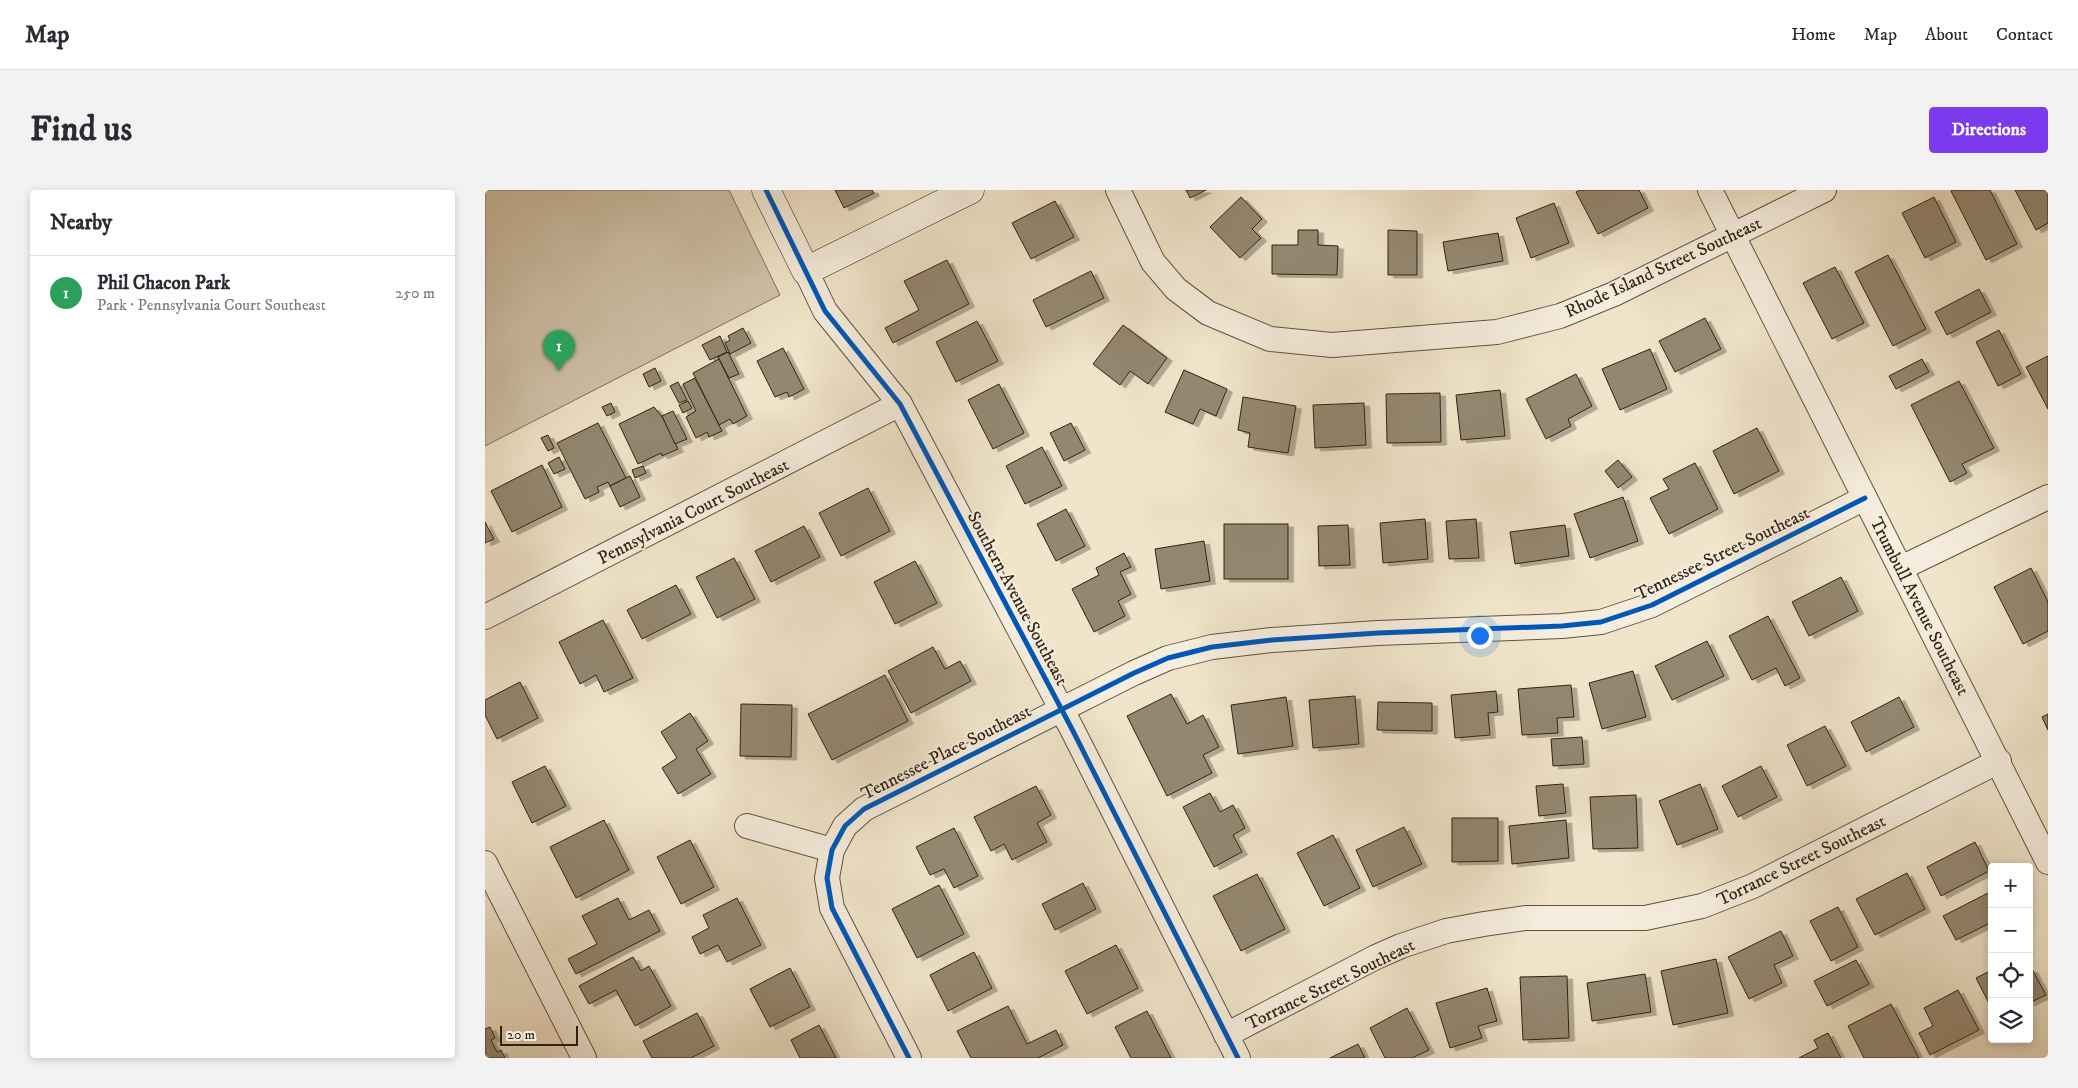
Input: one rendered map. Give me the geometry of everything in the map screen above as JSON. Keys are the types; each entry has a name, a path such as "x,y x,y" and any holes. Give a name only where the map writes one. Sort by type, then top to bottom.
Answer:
{"street":[{"name":"Southern Avenue Southeast","path":"766,190 825,311 900,404 1061,709 1238,1058"},
{"path":"805,271 970,190"},
{"name":"Rhode Island Street Southeast","path":"1118,190 1153,262 1176,289 1208,313 1271,339 1332,345 1497,332 1560,316 1614,294 1824,190"},
{"name":"Trumbull Avenue Southeast","path":"1710,190 1999,761 2048,862"},
{"name":"Pennsylvania Court Southeast","path":"485,617 900,404"},
{"path":"1901,568 2048,497"},
{"name":"Tennessee Street Southeast","path":"1061,709 1168,658 1212,647 1272,640 1359,634 1562,626 1601,622 1652,605 1865,498"},
{"name":"Tennessee Place Southeast","path":"909,1058 832,908 827,878 833,850 845,826 864,809 1061,709"},
{"name":"Torrance Street Southeast","path":"1226,1035 1376,957 1401,946 1446,931 1525,918 1645,918 1702,906 1753,886 1999,761"},
{"path":"747,826 833,850"},
{"path":"485,863 584,1058"}],"shaded area":[{"path":"485,190 729,190 780,295 485,446"}],"building":[{"path":"835,190 872,190 874,193 844,208"},
{"path":"1186,190 1206,190 1190,198"},
{"path":"1580,190 1639,190 1648,208 1598,234 1576,192"},
{"path":"1990,190 2017,244 1986,260 1951,191"},
{"path":"2015,190 2048,190 2048,223 2036,230"},
{"path":"1241,197 1262,219 1252,229 1261,238 1240,258 1210,227"},
{"path":"1934,197 1956,242 1925,258 1902,213"},
{"path":"1055,201 1074,237 1031,259 1012,223"},
{"path":"1554,203 1569,243 1531,258 1516,218"},
{"path":"1298,230 1318,230 1318,245 1338,246 1337,275 1272,274 1272,245 1298,245"},
{"path":"1388,230 1417,231 1417,275 1388,275"},
{"path":"1498,233 1503,261 1448,271 1443,242"},
{"path":"1888,255 1926,329 1893,346 1855,272"},
{"path":"947,260 969,304 893,343 885,328 919,310 904,281"},
{"path":"1835,267 1864,323 1832,339 1803,283"},
{"path":"1091,271 1104,298 1046,327 1033,300"},
{"path":"1979,289 1991,312 1947,335 1935,312"},
{"path":"1705,318 1721,349 1675,372 1659,341"},
{"path":"977,321 998,361 956,382 936,342"},
{"path":"1123,325 1167,358 1148,384 1130,371 1120,385 1093,364"},
{"path":"743,328 751,343 730,354 725,343 730,340 728,336"},
{"path":"1999,330 2021,374 1998,386 1976,342"},
{"path":"720,336 727,352 710,360 702,345"},
{"path":"783,348 804,389 789,397 787,392 775,397 757,361"},
{"path":"1650,349 1667,389 1620,410 1602,369"},
{"path":"728,352 739,374 729,378 718,357"},
{"path":"2048,356 2048,409 2026,367"},
{"path":"719,359 747,416 733,424 730,419 719,425 693,373"},
{"path":"1922,359 1929,372 1896,389 1889,376"},
{"path":"655,368 661,381 649,387 643,374"},
{"path":"1184,370 1227,389 1216,416 1200,409 1193,424 1165,412"},
{"path":"1576,374 1592,406 1568,419 1571,426 1546,439 1526,399"},
{"path":"695,378 722,431 709,437 707,432 696,438 686,417 696,411 683,384"},
{"path":"1959,381 1994,448 1962,464 1967,473 1950,482 1911,405"},
{"path":"678,382 687,400 679,403 670,386"},
{"path":"999,384 1024,433 993,449 968,400"},
{"path":"1500,390 1505,436 1461,440 1456,395"},
{"path":"1440,393 1441,442 1387,443 1386,394"},
{"path":"1243,397 1296,406 1288,453 1248,447 1250,433 1238,430"},
{"path":"688,401 692,408 683,413 679,405"},
{"path":"611,403 615,412 607,416 602,407"},
{"path":"1364,403 1366,445 1315,448 1313,405"},
{"path":"654,407 663,418 678,449 662,456 661,453 638,464 619,424"},
{"path":"673,411 687,439 675,444 662,416"},
{"path":"598,423 626,478 610,486 608,482 597,487 599,492 585,499 557,443"},
{"path":"1071,423 1085,450 1064,461 1050,433"},
{"path":"1757,428 1779,471 1734,494 1713,451"},
{"path":"548,435 554,448 548,451 541,438"},
{"path":"1042,447 1062,486 1025,504 1006,466"},
{"path":"559,457 565,469 554,474 548,463"},
{"path":"1618,460 1632,477 1618,488 1605,471"},
{"path":"1695,463 1718,509 1669,534 1650,498 1669,489 1663,479"},
{"path":"542,465 562,507 512,532 491,491"},
{"path":"643,466 646,473 635,478 632,470"},
{"path":"630,476 640,497 620,507 610,486"},
{"path":"868,488 890,531 841,556 819,513"},
{"path":"1623,497 1638,541 1590,558 1574,514"},
{"path":"1066,509 1085,546 1056,561 1037,524"},
{"path":"1425,519 1428,559 1383,563 1380,523"},
{"path":"1476,519 1479,558 1449,559 1446,521"},
{"path":"485,522 494,539 485,543"},
{"path":"1224,524 1288,524 1288,579 1224,579"},
{"path":"1348,525 1350,565 1319,566 1318,526"},
{"path":"1565,525 1569,556 1515,564 1510,532"},
{"path":"804,526 820,557 771,582 755,551"},
{"path":"1204,541 1210,581 1161,589 1155,549"},
{"path":"1124,553 1131,567 1120,572 1131,594 1118,601 1125,616 1094,632 1072,589 1099,575 1096,568"},
{"path":"734,558 755,599 717,618 696,577"},
{"path":"915,561 937,603 895,624 874,582"},
{"path":"2031,568 2048,602 2048,631 2023,644 1994,587"},
{"path":"1841,577 1858,611 1809,636 1792,602"},
{"path":"676,585 691,614 642,639 627,610"},
{"path":"1768,616 1800,678 1785,686 1776,668 1752,680 1729,636"},
{"path":"603,620 633,678 604,692 596,675 580,684 559,642"},
{"path":"1707,641 1724,676 1672,700 1655,666"},
{"path":"933,647 945,669 960,661 971,681 911,713 888,671"},
{"path":"1633,671 1646,717 1602,729 1589,683"},
{"path":"885,675 908,721 832,760 808,714"},
{"path":"520,682 538,718 497,739 485,715 485,700"},
{"path":"1571,685 1574,717 1557,718 1558,733 1522,735 1518,689"},
{"path":"1496,691 1498,712 1488,713 1490,735 1455,738 1451,695"},
{"path":"1171,694 1187,724 1203,715 1219,747 1203,755 1212,773 1167,796 1127,716"},
{"path":"1355,696 1359,744 1313,748 1309,700"},
{"path":"1286,697 1293,746 1238,754 1231,705"},
{"path":"1899,697 1914,727 1866,752 1851,722"},
{"path":"1378,702 1432,703 1432,731 1377,730"},
{"path":"741,704 792,705 791,757 740,756"},
{"path":"690,713 708,741 696,749 711,774 678,794 662,768 677,758 661,732"},
{"path":"2048,714 2048,730 2042,717"},
{"path":"1825,726 1846,766 1807,786 1787,745"},
{"path":"1582,737 1584,764 1553,766 1551,739"},
{"path":"545,766 566,806 532,823 512,782"},
{"path":"1761,766 1777,797 1738,817 1722,786"},
{"path":"1563,784 1566,813 1539,816 1536,786"},
{"path":"1700,784 1718,829 1677,845 1659,801"},
{"path":"1036,786 1051,815 1037,823 1047,842 1012,860 1004,844 991,851 974,817"},
{"path":"1210,793 1220,812 1233,805 1245,828 1233,835 1242,852 1214,867 1183,807"},
{"path":"1636,795 1638,848 1593,849 1590,797"},
{"path":"1452,818 1498,818 1498,861 1452,862"},
{"path":"604,820 629,870 576,898 550,847"},
{"path":"1566,820 1569,858 1512,864 1509,826"},
{"path":"1404,827 1422,864 1373,887 1356,850"},
{"path":"954,828 978,876 954,888 944,869 930,875 916,847"},
{"path":"1333,835 1360,888 1324,906 1297,853"},
{"path":"690,840 714,887 681,904 657,857"},
{"path":"1975,842 1988,872 1941,896 1927,867"},
{"path":"1907,873 1925,909 1875,935 1856,899"},
{"path":"1257,874 1285,929 1241,951 1213,896"},
{"path":"1083,883 1096,909 1055,930 1042,904"},
{"path":"939,885 964,934 917,958 892,909"},
{"path":"1988,893 1988,924 1956,940 1943,916"},
{"path":"618,898 629,920 649,910 660,931 576,974 568,959 597,944 582,916"},
{"path":"737,898 761,945 727,962 718,945 700,954 692,937 709,928 703,915"},
{"path":"1838,907 1858,947 1831,961 1810,921"},
{"path":"1781,931 1793,956 1774,965 1782,983 1749,999 1728,957"},
{"path":"1116,945 1138,988 1087,1014 1065,971"},
{"path":"974,952 992,988 948,1011 930,975"},
{"path":"633,957 641,971 649,966 671,1006 635,1026 616,990 589,1004 579,986"},
{"path":"1716,959 1728,1013 1673,1025 1661,971"},
{"path":"1856,960 1869,984 1827,1006 1814,981"},
{"path":"790,968 810,1007 770,1027 750,989"},
{"path":"2033,971 2046,995 2033,1001"},
{"path":"1988,972 1988,1001 1976,978"},
{"path":"1645,974 1651,1012 1592,1021 1587,983"},
{"path":"1567,976 1569,1038 1523,1040 1520,977"},
{"path":"1487,988 1497,1021 1478,1026 1482,1038 1450,1048 1436,1003"},
{"path":"1958,990 1979,1030 1930,1055 1919,1033 1933,1026 1924,1008"},
{"path":"1891,1004 1919,1058 1864,1058 1848,1026"},
{"path":"1008,1006 1027,1044 1056,1030 1063,1045 1038,1058 971,1058 957,1031"},
{"path":"1407,1008 1429,1050 1412,1058 1385,1058 1370,1028"},
{"path":"1147,1011 1171,1058 1131,1058 1115,1027"},
{"path":"697,1013 714,1046 691,1058 652,1058 643,1041"},
{"path":"819,1025 836,1058 800,1058 791,1040"},
{"path":"490,1027 495,1038 491,1040 497,1052 501,1050 505,1058 485,1058 485,1029"},
{"path":"1828,1033 1841,1058 1799,1058 1818,1048 1814,1040"},
{"path":"1358,1044 1365,1058 1330,1058"}],"cycle path":[{"path":"766,190 825,311 900,404 1073,731 1238,1058"},
{"path":"909,1058 832,908 827,878 832,850 845,826 864,809 1134,673 1168,658 1212,647 1272,640 1378,633 1562,626 1601,622 1652,605 1865,498"}],"place":[{"name":"Phil Chacon Park","path":"559,371"}]}
